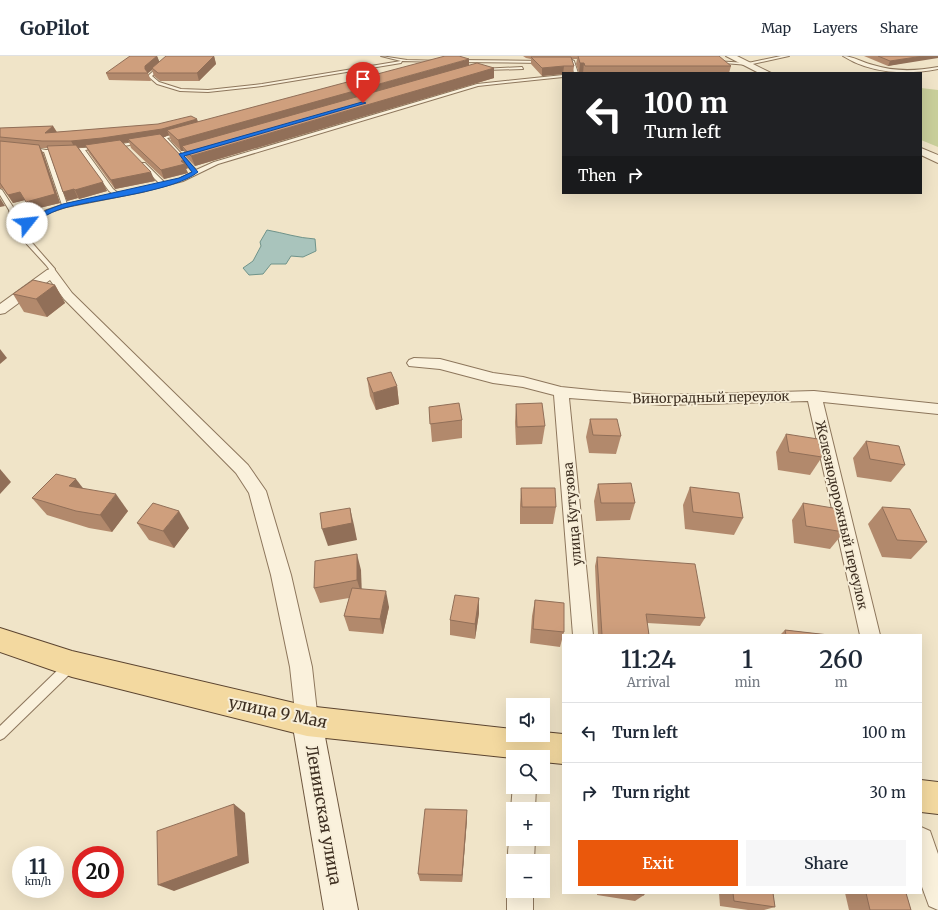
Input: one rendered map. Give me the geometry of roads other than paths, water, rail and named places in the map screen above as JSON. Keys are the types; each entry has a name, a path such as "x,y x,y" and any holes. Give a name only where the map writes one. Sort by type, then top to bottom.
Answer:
{"main road":[{"name":"улица 9 Мая","path":"0,640 72,664 307,721 525,750 562,749"},
{"name":"Ленинская улица","path":"307,721 341,910"},
{"path":"922,796 938,798"}],"street":[{"path":"730,56 764,72"},
{"path":"922,151 938,159"},
{"path":"0,310 51,273 68,296 242,469 257,491 283,582 301,666 307,721"},
{"name":"Виноградный переулок","path":"414,363 440,364 493,378 523,382 561,392 662,400 814,396 938,409"},
{"name":"улица Кутузова","path":"561,392 583,634"},
{"name":"Железнодорожный переулок","path":"814,396 870,634"},
{"path":"922,843 938,897"},
{"path":"520,898 520,910"}],"lane":[{"path":"383,56 407,61 445,62 426,68"},
{"path":"512,56 514,62"},
{"path":"711,62 748,64 787,56"},
{"path":"845,56 867,66 892,72"},
{"path":"175,59 169,57 150,76 158,83 181,90 208,91 262,85 407,61"},
{"path":"451,61 550,62"},
{"path":"558,61 578,61"},
{"path":"480,62 478,68 489,70 559,65 572,61"},
{"path":"572,61 576,72"},
{"path":"914,72 938,68"},
{"path":"16,229 49,211 65,206 181,180 216,163 478,85 562,76"},
{"path":"23,147 46,151 82,150 125,146 188,132"},
{"path":"165,138 195,172"},
{"path":"125,146 130,151"},
{"path":"82,150 111,190 116,194"},
{"path":"46,151 65,206"},
{"path":"181,155 189,153"},
{"path":"141,162 163,184"},
{"path":"0,191 12,210 16,229 52,269 51,273"},
{"path":"0,734 72,664"}],"water":[{"path":"267,230 297,237 315,239 316,251 303,257 291,256 286,264 271,264 263,274 249,275 243,268 253,261 261,246 260,242"}]}
